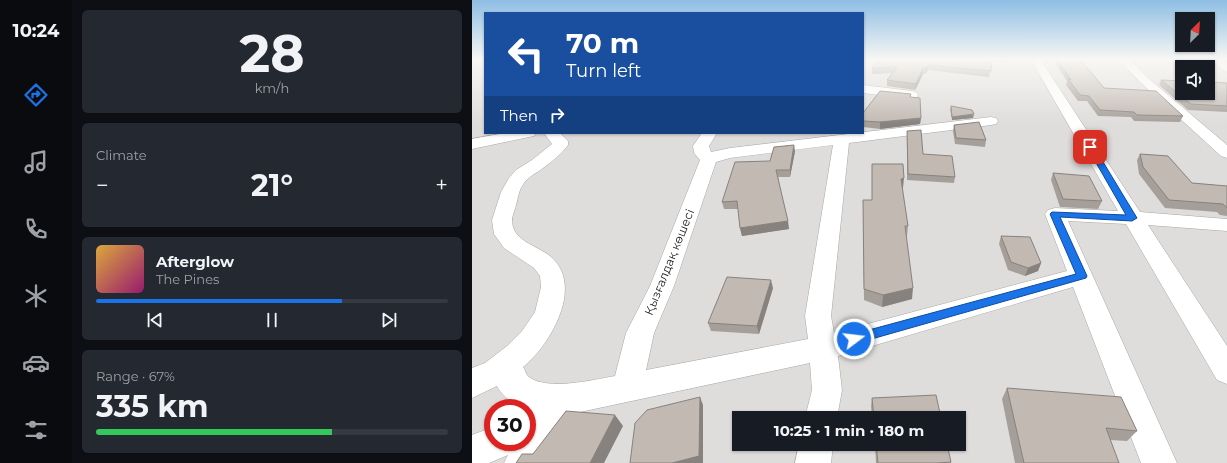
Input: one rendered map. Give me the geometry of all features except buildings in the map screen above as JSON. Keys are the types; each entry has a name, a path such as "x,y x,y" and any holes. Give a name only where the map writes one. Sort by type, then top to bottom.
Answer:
{"street":[{"path":"1048,81 1227,371"},
{"path":"1145,81 1227,153"},
{"path":"864,89 912,95"},
{"path":"710,148 842,139 991,121"},
{"path":"472,144 524,134"},
{"path":"484,378 517,356 532,339 548,314 553,287 552,275 542,262 512,243 504,234 502,220 514,182 522,174 551,154 560,145 560,141 552,134"},
{"name":"Қызғалдақ көшесі","path":"627,387 640,333 662,286 710,148 710,134"},
{"path":"822,411 827,390 818,316 842,139"},
{"path":"1159,463 1055,214 1227,225"},
{"path":"484,378 512,374 510,382 531,396 571,399 823,348 1082,276"},
{"path":"536,420 571,399"},
{"path":"522,463 571,399"},
{"path":"472,453 484,448"},
{"path":"813,463 815,451"}],"shaded area":[{"path":"472,81 484,81 484,134 864,134 864,81 1175,81 1175,100 1215,100 1215,81 1227,81 1227,463 472,463"}],"route":[{"path":"854,339 1082,276 1055,214 1132,218 1090,147"}]}
